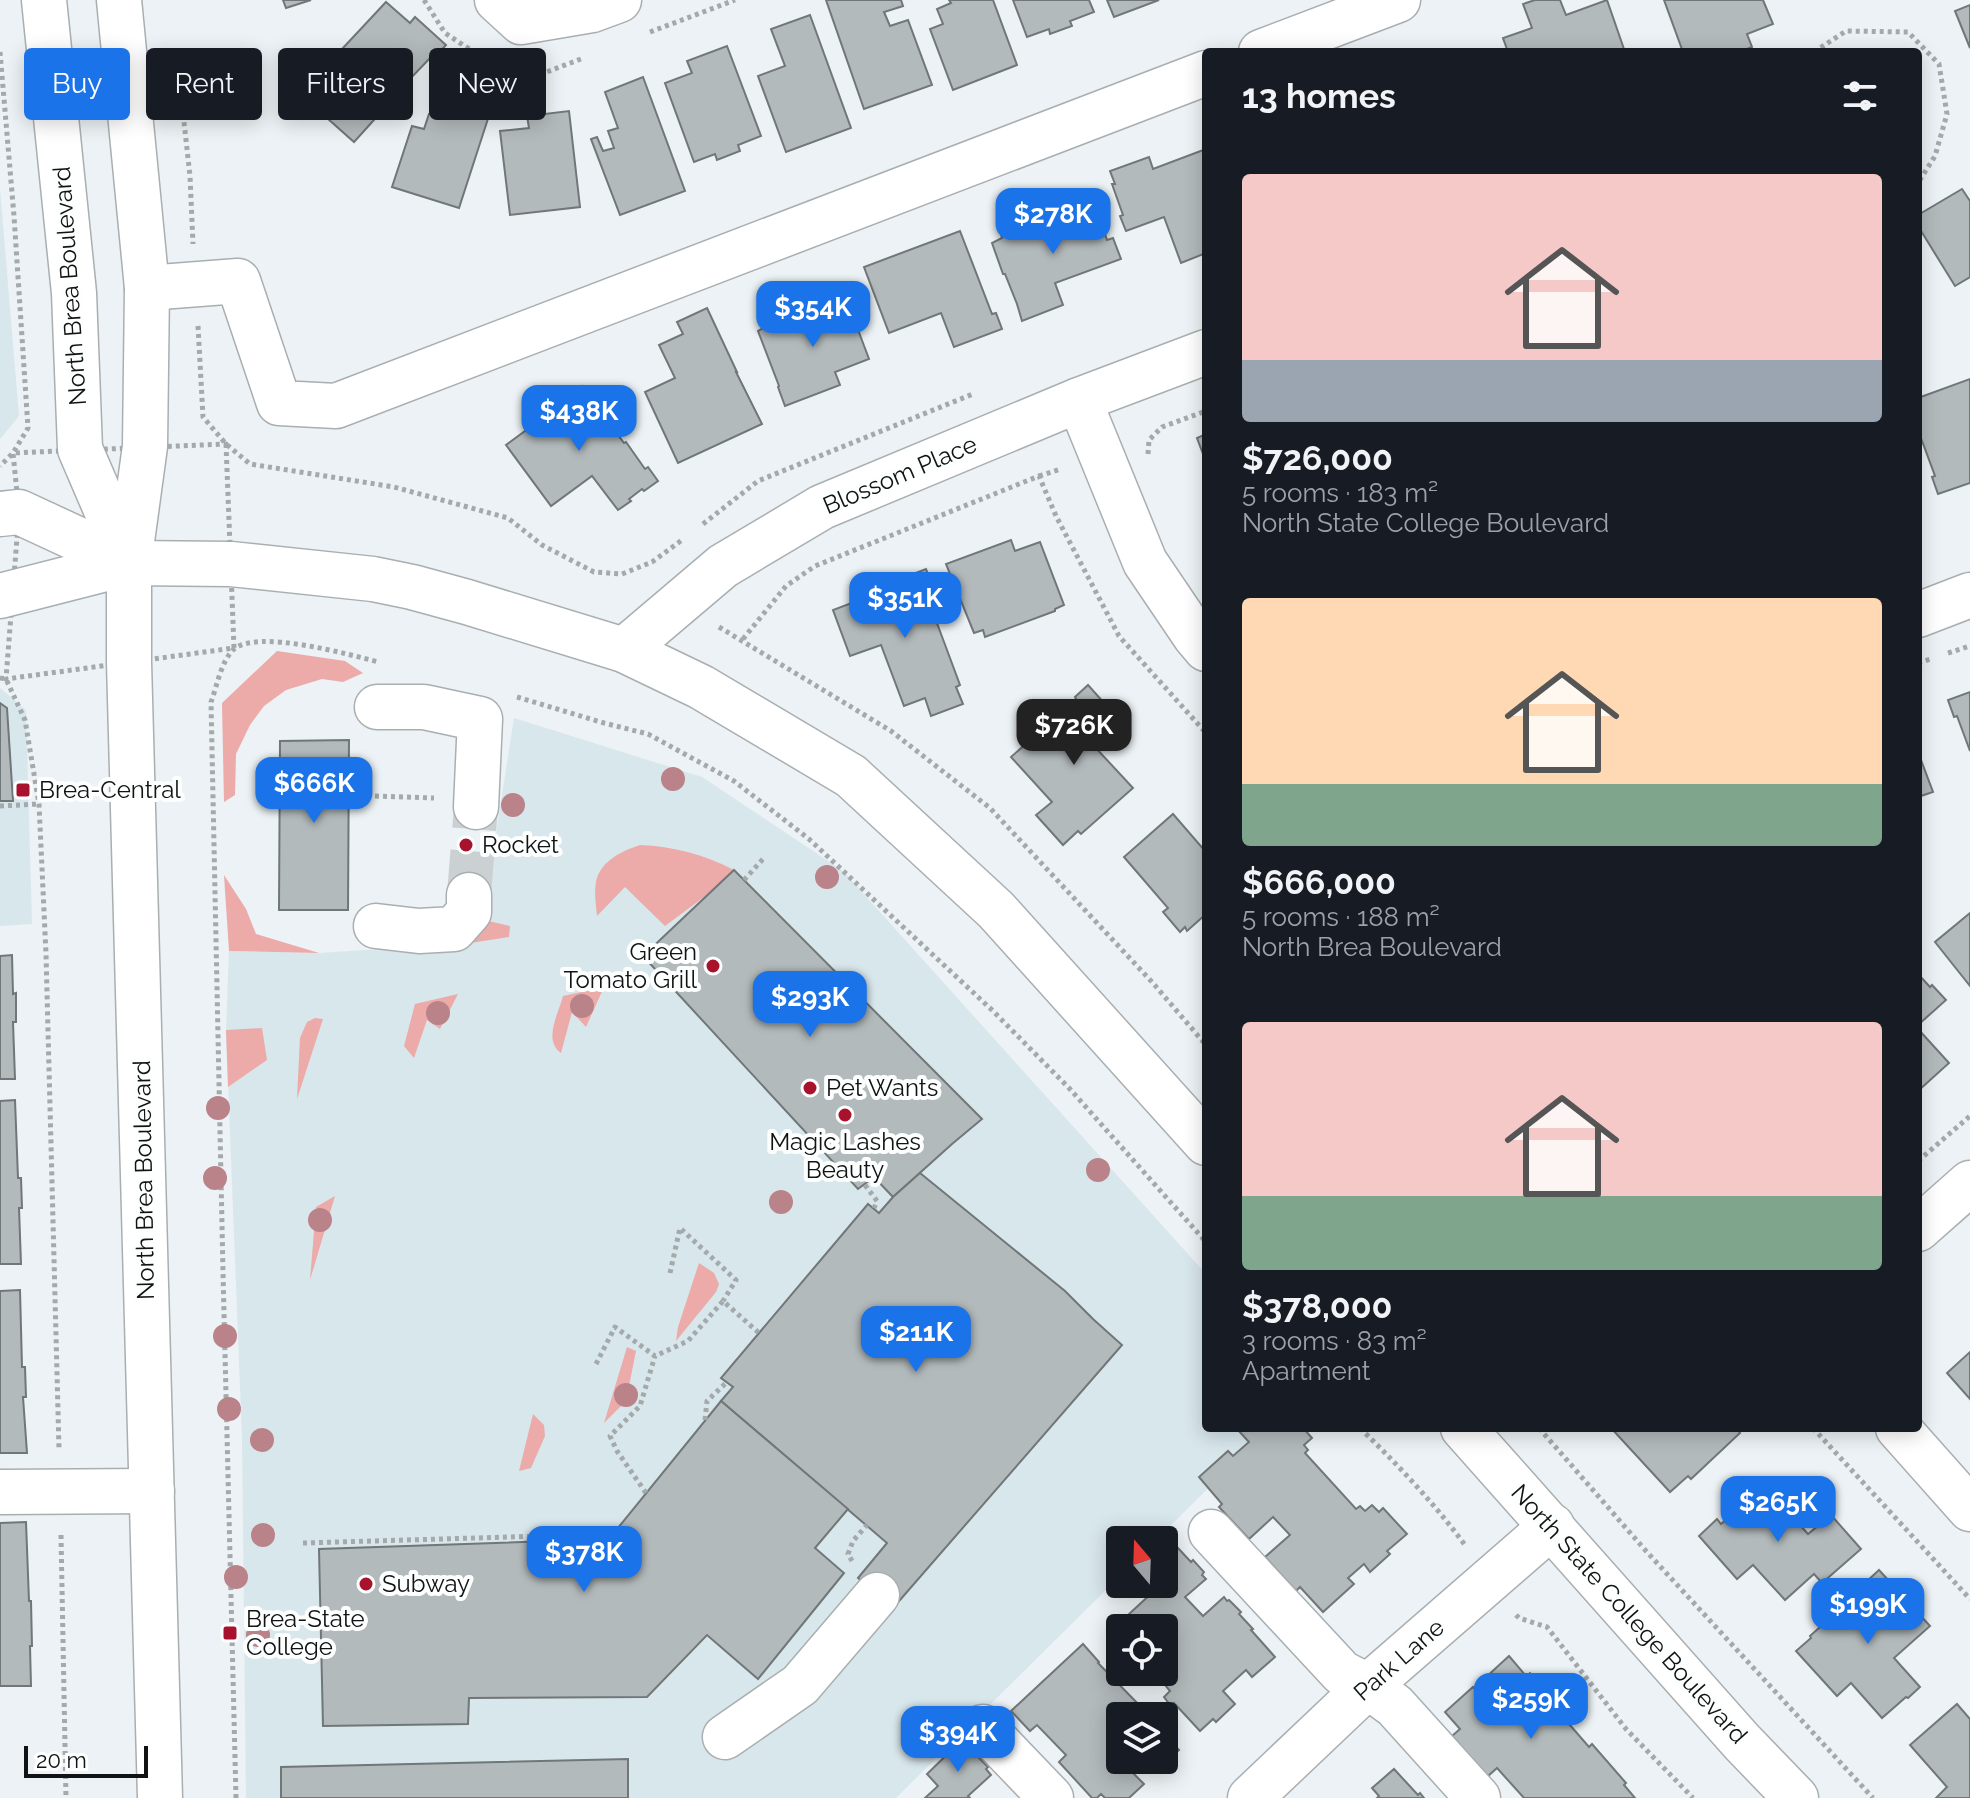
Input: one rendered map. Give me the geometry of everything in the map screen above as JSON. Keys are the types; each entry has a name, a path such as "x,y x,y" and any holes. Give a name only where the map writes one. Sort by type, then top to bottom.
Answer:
{"main road":[{"name":"North Brea Boulevard","path":"44,0 74,293 80,449 129,563"},
{"name":"North Brea Boulevard","path":"119,0 147,288 145,446 129,563 129,662 160,1798"},
{"path":"509,11 592,10 619,0"},
{"path":"1272,48 1398,0"},
{"path":"147,288 238,281 279,403 336,406 1202,75"},
{"name":"Blossom Place","path":"624,650 723,566 822,507 1079,400 1202,354"},
{"path":"1079,400 1145,562 1202,644"},
{"path":"0,514 19,512 129,563"},
{"path":"0,596 129,563 231,564 373,579 412,587 624,650 701,687 851,776 996,910 1202,1139"},
{"path":"1922,613 1970,595"},
{"path":"377,707 424,707 480,719 457,802"},
{"path":"376,926 419,931 454,929 469,912 469,895"},
{"path":"1922,1225 1970,1183"},
{"name":"North State College Boulevard","path":"1467,1432 1742,1742 1796,1798"},
{"path":"1902,1432 1970,1509"},
{"path":"0,1492 152,1491"},
{"name":"Park Lane","path":"1250,1798 1368,1686 1552,1526"},
{"path":"1211,1532 1342,1673 1368,1686 1395,1706 1478,1798"},
{"path":"725,1737 800,1685 877,1595"},
{"path":"983,1727 1051,1798"}],"path":[{"path":"1820,48 1846,31 1908,32 1939,64 1947,114 1935,156 1922,177"},
{"path":"0,52 28,428 13,453 0,466"},
{"path":"701,526 758,481 985,389"},
{"path":"1148,459 1149,440 1162,427 1202,412"},
{"path":"250,464 394,487 508,518 542,545 594,572 622,574 652,562 689,535"},
{"path":"1202,729 1119,636 1056,516 1039,476 815,566 786,586 743,639 891,731 990,808 1202,1040"},
{"path":"236,1798 211,702 234,648 252,641 323,647 389,664"},
{"path":"0,678 6,679 25,720 39,804 47,970 66,1798"},
{"path":"504,693 648,734 734,781 809,839 993,1011 1069,1088 1202,1238"},
{"path":"375,796 457,802"},
{"path":"0,806 39,804"},
{"path":"744,880 763,859"},
{"path":"1922,1158 1970,1116"},
{"path":"865,1185 877,1201 874,1208"},
{"path":"646,1493 610,1436 640,1406 655,1356 688,1341 723,1301 736,1280 680,1228 670,1273"},
{"path":"723,1301 759,1333"},
{"path":"596,1364 615,1327 655,1356"},
{"path":"705,1420 707,1401 727,1382"},
{"path":"1364,1432 1401,1468 1449,1523 1519,1618 1547,1627 1626,1729 1693,1798"},
{"path":"1542,1432 1657,1563 1873,1798"},
{"path":"1817,1432 1970,1599"},
{"path":"853,1541 867,1525"},
{"path":"303,1543 613,1534"}],"shaded area":[{"path":"0,189 19,416 0,439"},
{"path":"277,651 345,661 363,673 343,682 322,679 286,690 264,706 250,725 236,754 235,795 224,802 222,703"},
{"path":"0,688 26,710 32,924 0,926"},
{"path":"514,718 702,777 843,871 1202,1270 1202,1432 1265,1432 1170,1526 1106,1526 1106,1590 896,1798 246,1798 242,1438 226,1030 229,951 319,953 473,943 486,898"},
{"path":"640,845 688,852 734,870 665,926 625,887 597,916 595,886 602,868 619,854"},
{"path":"224,875 246,909 256,934 319,953 229,951"},
{"path":"484,920 510,926 509,937 464,944"},
{"path":"604,987 586,1027 572,1012 561,1053 552,1034 563,996"},
{"path":"458,994 440,1029 427,1020 414,1058 404,1046 415,1004"},
{"path":"315,1018 323,1019 297,1099 300,1038 307,1022"},
{"path":"262,1028 267,1060 228,1087 226,1030"},
{"path":"335,1196 310,1280 316,1207"},
{"path":"699,1263 714,1273 719,1284 716,1292 676,1341 678,1327"},
{"path":"627,1347 636,1351 626,1401 604,1423"},
{"path":"533,1414 544,1425 545,1436 531,1468 519,1471"}],"building":[{"path":"283,0 311,0 286,8"},
{"path":"826,0 901,0 903,6 884,12 890,26 908,20 932,85 864,109"},
{"path":"949,0 993,0 1017,65 953,90 930,29 943,24 937,9 951,3"},
{"path":"1013,0 1089,0 1094,12 1070,21 1072,26 1050,34 1049,29 1027,37"},
{"path":"1107,0 1159,0 1114,17"},
{"path":"1535,0 1560,0 1566,15 1607,0 1624,48 1507,48 1503,38 1532,28 1523,4"},
{"path":"1664,0 1763,0 1773,24 1747,34 1752,47 1749,48 1682,48"},
{"path":"386,2 410,23 415,17 446,45 443,48 429,48 429,59 413,76 413,48 343,48"},
{"path":"1970,5 1970,48 1955,11"},
{"path":"810,15 851,128 786,152 758,76 785,66 771,29"},
{"path":"727,46 761,136 738,145 740,151 717,160 715,154 694,162 665,83 692,73 687,61"},
{"path":"643,77 685,191 620,215 591,139 597,137 603,151 614,148 608,131 618,128 605,92"},
{"path":"569,111 580,207 510,215 500,131 529,128 528,120 546,120 546,114"},
{"path":"429,114 429,120 488,120 459,208 392,187 412,126 424,129"},
{"path":"329,120 374,120 354,142"},
{"path":"1202,151 1202,255 1181,263 1164,217 1126,231 1110,171 1149,157 1153,169"},
{"path":"1962,189 1970,201 1970,277 1955,286 1922,232 1922,213"},
{"path":"1093,200 1107,240 1113,238 1121,259 1055,283 1063,305 1022,321 992,243 1002,238 1001,234"},
{"path":"960,231 992,314 996,313 1002,329 954,347 941,313 889,333 864,267"},
{"path":"846,298 869,359 835,372 840,385 785,406 758,331 836,299"},
{"path":"707,308 762,424 678,463 645,392 675,378 659,345 683,334 677,322"},
{"path":"1970,379 1970,483 1938,494 1922,441 1922,397"},
{"path":"582,386 624,443 658,481 644,491 642,489 618,510 592,476 551,506 506,445 544,417 542,414"},
{"path":"1011,540 1015,551 1040,542 1064,605 985,637 983,630 974,633 946,564"},
{"path":"926,569 936,595 928,599 960,685 956,687 963,704 931,716 925,698 904,706 881,645 850,656 833,610 878,593 876,588"},
{"path":"1088,685 1121,722 1094,746 1133,788 1081,834 1078,831 1063,845 1036,815 1052,802 1011,757"},
{"path":"1970,692 1970,751 1948,700"},
{"path":"0,703 7,708 13,801 0,801"},
{"path":"349,740 348,910 279,910 280,741"},
{"path":"1922,763 1933,792 1922,796"},
{"path":"1173,814 1202,847 1202,918 1187,931 1185,927 1180,932 1163,912 1168,908 1124,857"},
{"path":"734,870 982,1119 893,1197 874,1177 858,1189 643,956"},
{"path":"1970,913 1970,986 1935,942"},
{"path":"12,955 13,994 16,993 16,1022 13,1022 15,1079 0,1079 0,956"},
{"path":"1922,978 1930,987 1932,985 1946,1000 1922,1021"},
{"path":"1922,1033 1949,1063 1922,1087"},
{"path":"15,1100 18,1178 21,1178 21,1264 0,1264 0,1101"},
{"path":"920,1173 1065,1291 1122,1345 893,1608 858,1578 887,1543 721,1401 733,1387 721,1378 868,1204 879,1213"},
{"path":"20,1290 27,1453 0,1453 0,1291"},
{"path":"1970,1352 1970,1399 1947,1373"},
{"path":"721,1401 848,1509 815,1548 844,1573 758,1679 707,1635 647,1697 469,1698 468,1724 323,1726 319,1549 609,1539"},
{"path":"1240,1432 1307,1432 1312,1438 1304,1445 1308,1450 1305,1453 1356,1509 1360,1506 1365,1511 1372,1505 1379,1512 1383,1508 1407,1534 1387,1551 1390,1554 1370,1572 1364,1564 1348,1578 1354,1584 1323,1612 1300,1587 1296,1591 1265,1557 1290,1535 1273,1517 1249,1539 1219,1507 1222,1504 1199,1477 1228,1451 1233,1456 1249,1442"},
{"path":"1615,1432 1739,1432 1691,1479 1688,1476 1670,1492"},
{"path":"1763,1484 1808,1534 1831,1515 1861,1549 1822,1583 1814,1574 1785,1600 1753,1565 1737,1579 1699,1536 1717,1519 1721,1524"},
{"path":"26,1522 31,1601 31,1686 0,1686 0,1523"},
{"path":"1178,1548 1204,1572 1202,1575 1206,1579 1185,1597 1203,1616 1224,1597 1229,1600 1275,1657 1252,1677 1246,1670 1223,1691 1235,1704 1216,1722 1213,1719 1200,1731 1178,1707 1178,1702 1168,1702 1164,1697 1170,1691 1166,1686 1178,1686 1178,1614 1129,1614 1146,1598 1178,1598"},
{"path":"1879,1570 1930,1626 1894,1658 1920,1687 1882,1718 1851,1683 1837,1696 1796,1651"},
{"path":"1083,1644 1106,1671 1106,1686 1121,1686 1136,1702 1106,1702 1106,1774 1134,1774 1144,1784 1129,1798 1105,1798 1101,1794 1092,1798 1059,1762 1066,1755 1037,1725 1030,1731 1011,1711"},
{"path":"1509,1656 1526,1676 1530,1673 1559,1706 1556,1709 1589,1747 1592,1744 1635,1798 1524,1798 1497,1768 1487,1777 1452,1736 1460,1729 1445,1712 1473,1687 1485,1700 1496,1690 1485,1678"},
{"path":"1957,1704 1970,1719 1970,1798 1936,1798 1947,1787 1910,1745"},
{"path":"960,1742 988,1767 986,1769 991,1775 968,1796 970,1798 925,1798 938,1786 927,1774"},
{"path":"628,1759 628,1798 281,1798 281,1767"},
{"path":"1394,1769 1424,1798 1377,1798 1379,1796 1372,1788"}],"tunnel":[{"path":"469,895 476,807"}],"place":[{"name":"Brea-Central","path":"23,790"},
{"name":"Rocket","path":"466,845"},
{"name":"Green Tomato Grill","path":"713,966"},
{"name":"Pet Wants","path":"810,1088"},
{"name":"Magic Lashes Beauty","path":"845,1115"},
{"name":"Subway","path":"366,1584"},
{"name":"Brea-State College","path":"230,1633"}]}
